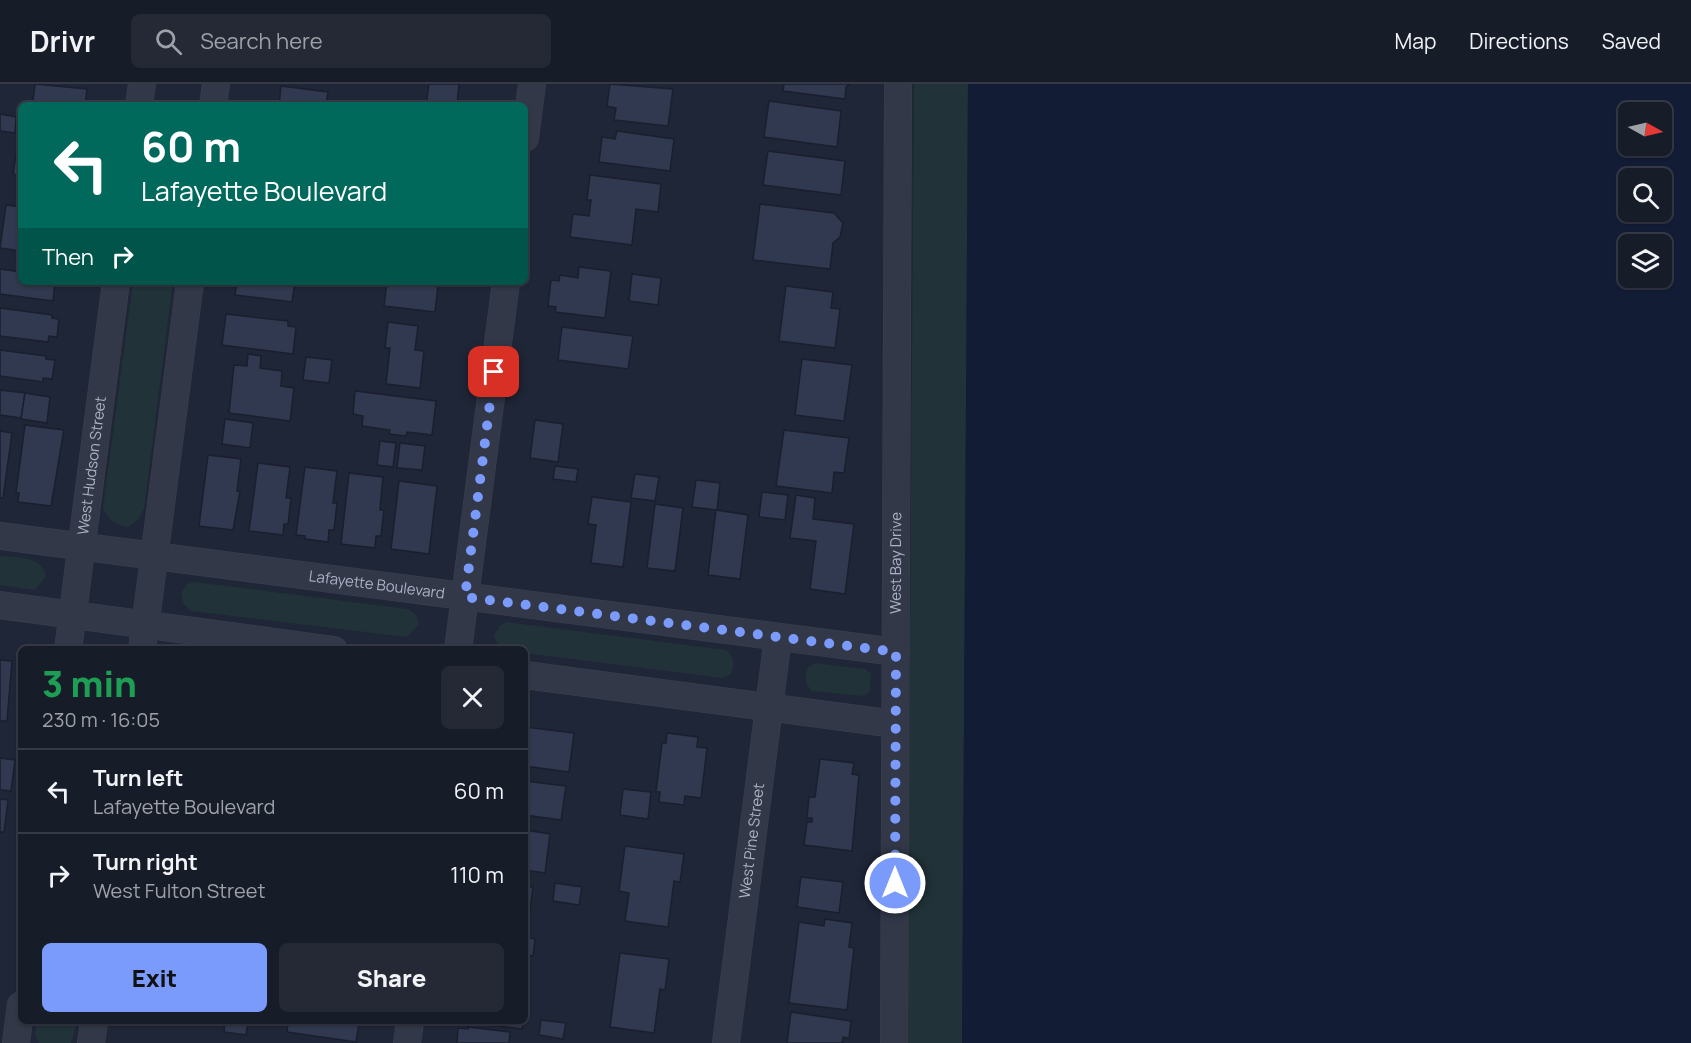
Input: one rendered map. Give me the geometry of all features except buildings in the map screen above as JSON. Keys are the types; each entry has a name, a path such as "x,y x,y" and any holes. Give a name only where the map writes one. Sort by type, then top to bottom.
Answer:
{"street":[{"path":"213,102 216,84"},
{"path":"528,115 532,84"},
{"name":"West Bay Drive","path":"894,1043 898,84"},
{"name":"West Hudson Street","path":"69,646 116,285"},
{"path":"144,637 190,285"},
{"path":"459,646 506,285"},
{"name":"Lafayette Boulevard","path":"0,536 896,652"},
{"path":"0,605 73,615 144,637 276,646"},
{"name":"West Pine Street","path":"726,1043 778,637"},
{"path":"528,675 895,724"},
{"path":"16,1043 18,1024"},
{"path":"91,1043 94,1024"},
{"path":"407,1043 410,1024"}],"shaded area":[{"path":"914,84 968,84 962,1043 907,1043"},
{"path":"133,285 173,285 144,509 138,520 129,527 113,522 103,508"},
{"path":"0,556 34,561 43,569 46,576 35,590 0,585"},
{"path":"194,582 408,609 416,615 419,624 407,637 191,611 183,603 181,593 187,584"},
{"path":"506,622 726,650 733,658 733,667 731,674 722,678 528,653 528,646 499,645 494,636 499,626"},
{"path":"815,663 865,669 871,674 870,691 864,696 812,691 805,677 808,667"},
{"path":"37,1024 76,1024 71,1043 39,1043 35,1034"}],"water":[{"path":"968,84 1691,84 1691,1043 962,1043"}],"route":[{"path":"494,372 465,597 896,652 895,883"}]}
